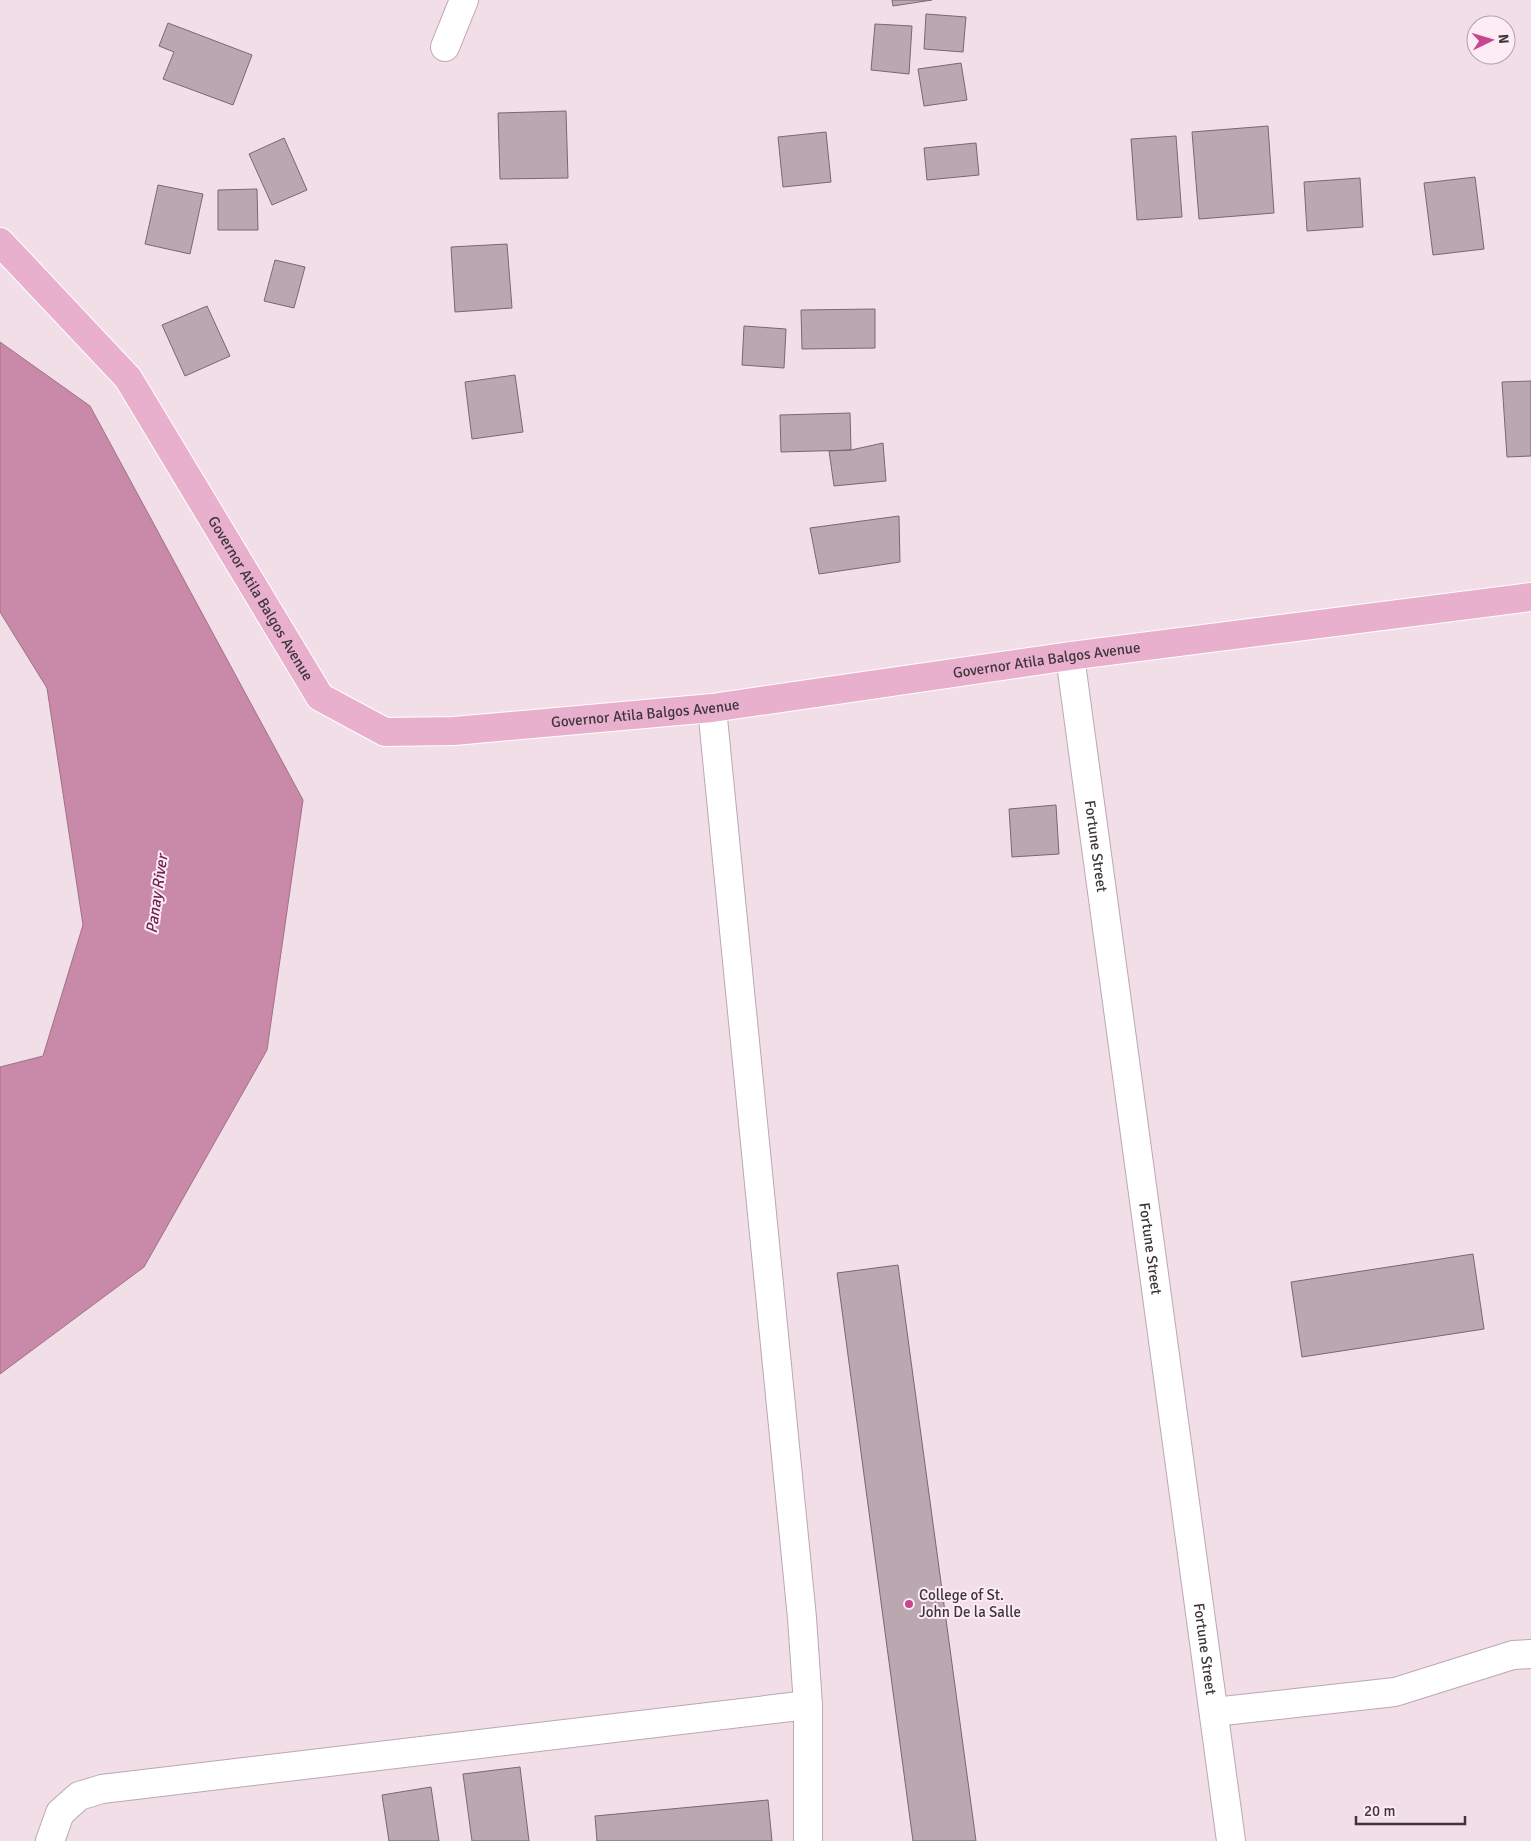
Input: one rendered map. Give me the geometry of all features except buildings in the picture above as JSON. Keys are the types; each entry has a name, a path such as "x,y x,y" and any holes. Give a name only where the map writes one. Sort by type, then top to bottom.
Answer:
{"main road":[{"name":"Governor Atila Balgos Avenue","path":"0,242 128,378 320,697 385,732 454,731 712,708 1070,656 1531,597"}],"street":[{"path":"446,47 464,0"},
{"name":"Fortune Street","path":"1070,656 1231,1841"},
{"path":"712,708 802,1618 808,1705 808,1841"},
{"path":"1214,1712 1395,1692 1513,1655 1531,1654"},
{"path":"50,1841 60,1813 79,1796 102,1789 808,1705"}],"water":[{"name":"Panay River","path":"0,342 90,406 303,800 267,1050 144,1267 0,1374 0,1067 43,1056 83,925 47,688 0,612"}],"place":[{"name":"College of St. John De la Salle","path":"909,1604"}]}
